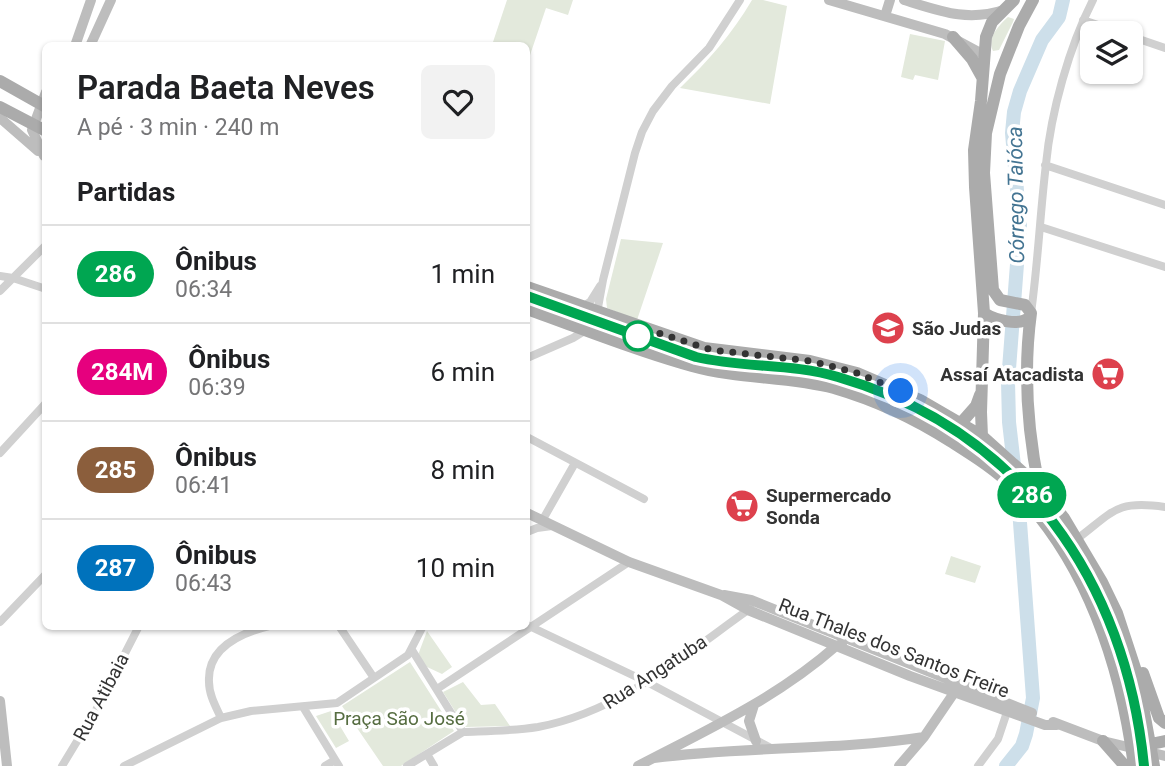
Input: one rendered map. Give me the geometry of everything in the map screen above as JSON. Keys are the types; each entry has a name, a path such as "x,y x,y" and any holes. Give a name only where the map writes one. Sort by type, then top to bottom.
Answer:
{"main road":[{"path":"983,461 981,392 984,313 974,167 984,55 989,29 1014,0"},
{"path":"1024,312 995,296 992,286 984,158 989,112 1019,26 1033,0"},
{"path":"1004,10 1012,9 1018,13 1019,26"},
{"path":"953,37 972,58 982,78"},
{"path":"984,55 997,57 1010,50"},
{"path":"0,81 42,100"},
{"path":"0,107 42,129"},
{"path":"530,288 712,350 810,361 857,373 901,391 982,436 1039,487 1077,539 1102,582 1144,676 1159,718 1165,723"},
{"path":"530,310 696,367 814,383 855,395 919,421 983,461 1022,497 1066,554 1095,611 1122,695 1134,766"},
{"path":"984,313 1003,319 1024,312"},
{"path":"1024,312 1026,397 1030,443 1039,487"},
{"path":"961,423 976,406 981,392"},
{"path":"1127,642 1156,755"},
{"path":"1103,741 1125,766"},
{"path":"1156,755 1165,741"},
{"path":"1132,748 1156,755"}],"street":[{"path":"76,42 91,0"},
{"path":"98,0 100,4 110,3"},
{"path":"530,357 586,330 597,313 635,153 648,120 672,86 709,48 740,0"},
{"path":"829,0 953,37 984,55"},
{"path":"885,16 890,0"},
{"path":"904,0 965,16 1004,10"},
{"path":"1024,312 1035,284 1045,165 1054,119 1083,20 1093,0"},
{"path":"92,42 110,3"},
{"path":"1143,40 1165,48"},
{"path":"42,105 32,125 33,135 42,152"},
{"path":"0,118 42,154"},
{"path":"1045,165 1165,205"},
{"path":"1041,227 1165,267"},
{"path":"0,291 42,249"},
{"path":"0,276 42,288"},
{"path":"582,307 593,299 603,281"},
{"path":"0,453 42,407"},
{"path":"530,439 644,499"},
{"path":"530,531 547,523 575,463"},
{"path":"1077,539 1126,505 1138,503 1165,507"},
{"name":"Rua Thales dos Santos Freire","path":"530,514 629,562 856,643 1007,712 1025,714"},
{"path":"530,625 629,562"},
{"path":"0,622 42,578"},
{"name":"Rua Thales dos Santos Freire","path":"750,605 836,646 1049,723 1132,748"},
{"name":"Rua Angatuba","path":"463,732 527,729 605,706 647,682 750,605"},
{"path":"530,626 647,682 771,748"},
{"name":"Rua Atibaia","path":"62,766 102,701 137,630"},
{"path":"221,718 208,680 216,654 239,635 256,630"},
{"path":"342,630 374,678"},
{"path":"124,766 221,718 251,711 337,703 412,650 421,630"},
{"path":"437,689 523,630"},
{"path":"638,766 791,683 836,646 856,643"},
{"path":"407,766 463,732 412,650"},
{"path":"899,766 957,688"},
{"path":"0,701 7,766"},
{"path":"754,705 749,721 756,741"},
{"path":"303,708 337,763 325,766"},
{"path":"978,766 998,739 1007,712"},
{"path":"653,758 702,751 892,742 923,737"},
{"path":"892,742 899,754 899,766"},
{"path":"427,754 434,766"}],"green space":[{"path":"507,0 573,0 568,15 546,8 530,55 530,42 493,42"},
{"path":"752,0 787,6 770,104 680,88 719,47"},
{"path":"1008,17 1014,19 1013,22 999,50 993,51 992,37"},
{"path":"910,34 945,41 938,80 915,75 913,80 901,77"},
{"path":"621,239 663,243 637,320 607,308 606,299"},
{"path":"951,556 981,566 975,583 945,574"},
{"path":"427,631 452,667 442,674 425,666 418,655"},
{"name":"Praça São José","path":"410,662 454,731 401,766 383,766 342,706"},
{"path":"463,682 481,705 495,704 510,726 465,727 443,692"},
{"path":"331,711 349,741 336,748 316,716"}],"waterway":[{"name":"Córrego Taióca","path":"1006,766 1022,746 1033,698 1019,509 1009,422 1008,382 1020,225 1012,133 1020,91 1042,40 1059,17 1063,0"}],"bus line":[{"name":"286","path":"530,297 696,357 720,362 811,370 860,383 919,410 958,432 992,457 1026,488 1041,506 1081,562 1097,593 1129,685 1144,766"}],"place":[{"name":"São Judas","path":"888,328"},
{"name":"Assaí Atacadista","path":"1108,374"},
{"name":"Supermercado Sonda","path":"742,506"}],"route":[{"path":"638,336 646,329 712,350 810,361 857,373 901,391"}]}
